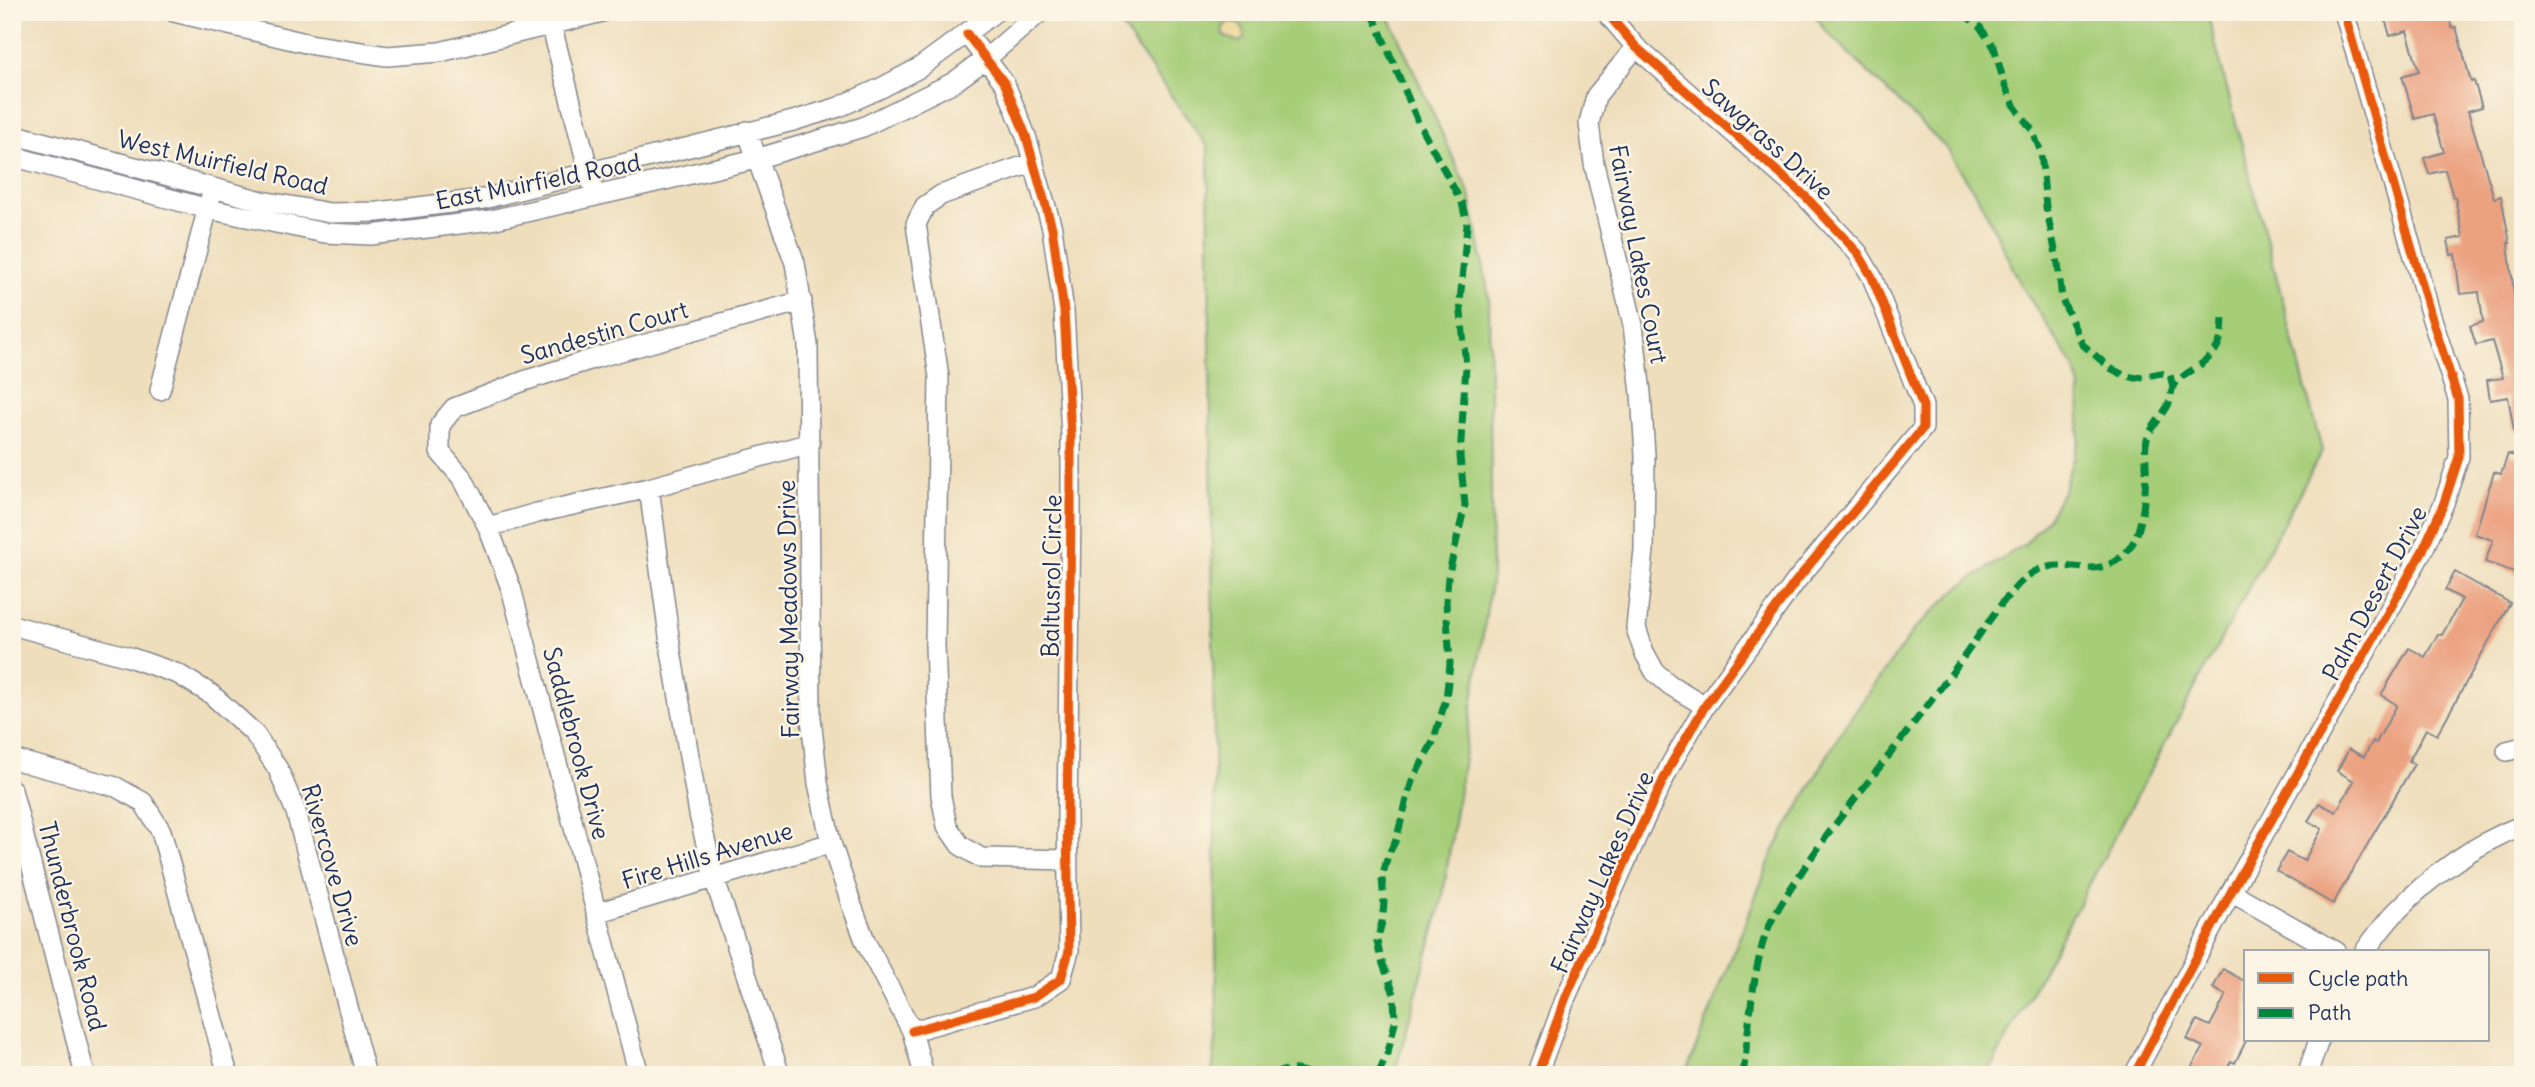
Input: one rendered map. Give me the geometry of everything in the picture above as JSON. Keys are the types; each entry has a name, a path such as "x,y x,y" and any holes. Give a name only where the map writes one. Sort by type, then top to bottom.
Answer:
{"street":[{"path":"174,12 314,45 387,56 440,52 550,19 602,12"},
{"name":"East Muirfield Road","path":"589,172 839,107 919,68 995,12"},
{"name":"East Muirfield Road","path":"12,156 208,209 325,233 371,235 491,220 757,159 863,127 954,82 987,58 1040,12"},
{"name":"Sawgrass Drive","path":"1606,12 1636,47 1805,196 1858,253 1872,277 1923,407 1923,428"},
{"name":"Palm Desert Drive","path":"2134,1075 2231,892 2423,550 2444,503 2459,457 2458,399 2431,316 2344,12"},
{"path":"550,19 596,196"},
{"name":"Baltusrol Circle","path":"912,1031 1034,997 1061,979 1069,951 1072,509 1067,349 1052,228 1034,163 1005,84 967,34"},
{"name":"Fairway Lakes Court","path":"1636,47 1595,96 1589,123 1594,164 1633,325 1641,393 1645,455 1644,551 1636,628 1644,652 1655,672 1670,685 1705,706"},
{"name":"Fairway Meadows Drive","path":"747,131 795,263 808,345 811,718 818,783 831,843 866,943 912,1031 924,1075"},
{"name":"West Muirfield Road","path":"12,134 262,201 330,213 378,212 483,199 589,172"},
{"path":"1034,163 941,195 925,206 916,224 939,377 935,646 941,796 947,826 960,845 981,859 1068,860"},
{"path":"160,390 213,188"},
{"name":"Sandestin Court","path":"439,436 440,425 454,408 524,381 599,357 802,301"},
{"name":"Fairway Lakes Drive","path":"1537,1075 1566,997 1640,829 1671,764 1705,706 1796,581 1923,428"},
{"name":"Saddlebrook Drive","path":"439,436 440,452 463,479 488,527 511,588 639,1075"},
{"path":"488,527 649,488 810,443"},
{"path":"649,488 673,664 699,814 714,878 780,1075"},
{"name":"Rivercove Drive","path":"12,626 129,657 178,674 211,694 254,733 278,769 296,812 366,1075"},
{"path":"12,759 116,786 143,802 161,831 228,1075"},
{"name":"Thunderbrook Road","path":"12,790 85,1075"},
{"path":"2366,950 2394,914 2440,873 2490,838 2523,825"},
{"name":"Fire Hills Avenue","path":"596,913 831,843"},
{"path":"2231,892 2333,950"},
{"path":"2307,1075 2318,1042"}],"green space":[{"path":"1111,12 1387,12 1470,195 1489,297 1492,576 1442,901 1394,1075 1212,1075 1217,1030 1208,147"},
{"path":"1813,12 2207,12 2322,451 1987,1075 1685,1075 1774,850 1842,730 1914,630 1958,588 2026,543 2049,517 2063,491 2079,439 2080,387 2074,367 2021,285 1982,204 1947,149 1824,29"}],"sand":[{"path":"1227,22 1240,26 1245,38 1238,42 1224,36 1222,30"}],"building":[{"path":"2392,12 2447,12 2452,28 2456,27 2471,82 2474,81 2482,107 2468,111 2494,198 2501,196 2510,243 2516,312 2523,310 2523,430 2514,431 2508,397 2490,400 2487,380 2503,378 2492,341 2476,345 2470,326 2483,322 2479,292 2460,294 2455,254 2451,255 2448,240 2463,237 2455,197 2445,170 2429,174 2424,158 2444,152 2433,114 2415,119 2402,76 2419,71 2407,31 2390,36 2384,15"},
{"path":"2508,454 2523,459 2523,575 2485,562 2493,540 2475,534 2494,472 2501,474"},
{"path":"2455,572 2510,603 2437,735 2426,729 2409,761 2414,764 2333,904 2276,871 2287,852 2304,861 2322,829 2308,821 2319,803 2336,812 2354,781 2337,771 2349,749 2364,757 2373,741 2376,743 2397,705 2381,695 2409,648 2425,657 2438,634 2442,635 2462,599 2445,590"},
{"path":"2223,969 2244,981 2246,1042 2235,1063 2231,1061 2224,1075 2187,1075 2203,1047 2187,1039 2197,1020 2210,1026 2226,995 2213,988"}],"marked path":[{"path":"1372,12 1419,124 1462,203 1467,225 1460,302 1466,366 1460,456 1465,505 1448,577 1446,602 1450,664 1446,699 1433,742 1412,781 1396,840 1388,855 1382,878 1384,903 1377,941 1394,994 1395,1022 1388,1052 1378,1075"},
{"path":"1962,12 1980,27 1994,47 2005,86 2015,107 2032,130 2041,152 2046,207 2062,299 2082,344 2110,368 2124,375 2136,378 2161,373 2170,375 2173,387"},
{"path":"1743,1075 1753,990 1760,956 1767,931 1783,900 1840,818 2016,587 2036,571 2063,566 2102,567 2128,550 2137,534 2142,513 2148,437 2168,406 2176,383 2209,358 2218,346 2223,313"},
{"path":"1273,1075 1293,1069 1313,1075"}],"cycle path":[{"path":"1537,1075 1566,997 1640,829 1671,764 1705,706 1796,581 1923,428 1923,406 1872,277 1858,253 1805,196 1636,47 1606,12"},
{"path":"2134,1075 2231,892 2423,550 2444,503 2459,457 2458,399 2431,316 2344,12"},
{"path":"912,1031 1034,997 1061,979 1069,951 1067,817 1071,435 1064,311 1052,228 1026,136 1005,84 967,34"}]}
